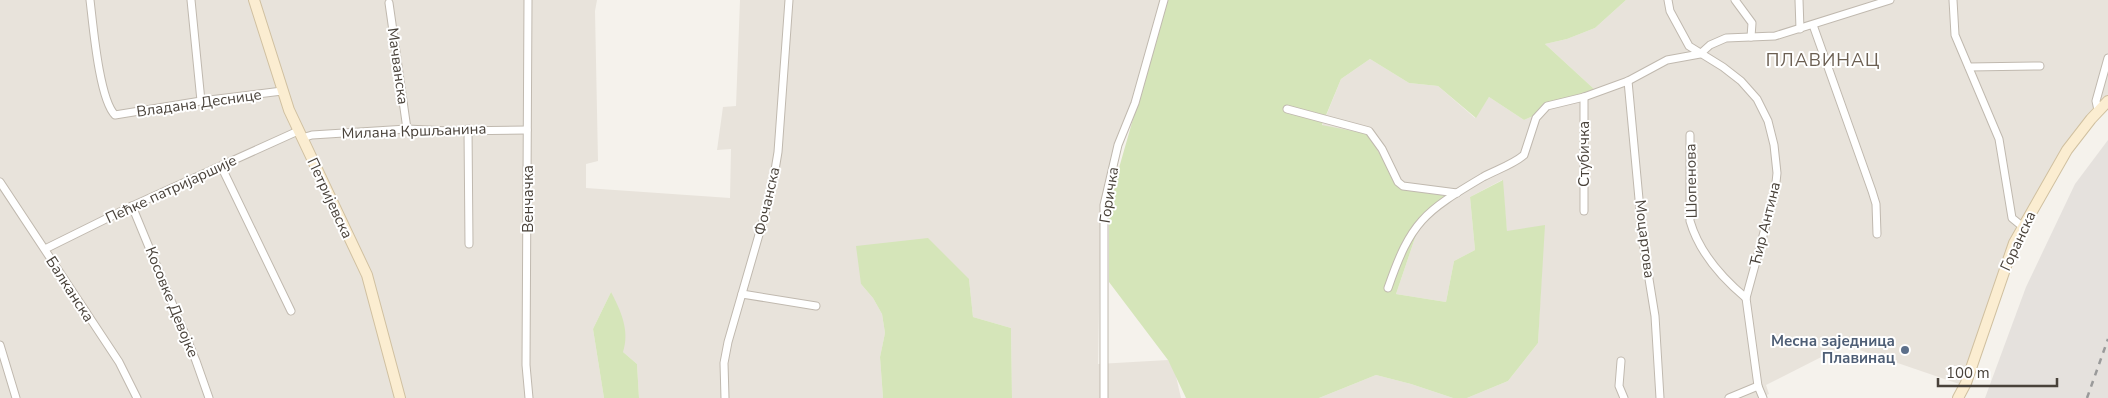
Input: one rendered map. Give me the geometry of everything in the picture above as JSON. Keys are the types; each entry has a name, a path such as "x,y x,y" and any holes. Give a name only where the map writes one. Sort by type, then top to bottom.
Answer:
{"main road":[{"name":"Петријевска","path":"254,0 282,91 300,135 366,275 400,398"},
{"name":"Горанска","path":"1958,398 1966,383 2008,258 2023,227 2067,150 2098,110 2108,101"}],"street":[{"name":"Владана Деснице","path":"90,0 98,61 110,109 115,115 201,101 282,91"},
{"path":"191,0 201,101"},
{"name":"Венчачка","path":"528,0 526,365 529,398"},
{"name":"Фочанска","path":"724,398 724,363 767,207 778,152 789,0"},
{"name":"Горичка","path":"1104,398 1102,261 1104,205 1118,145 1135,103 1164,0"},
{"name":"Ћир Антина","path":"1668,0 1670,11 1683,38 1692,49 1714,60 1749,89 1764,111 1774,145 1777,173 1775,192 1746,298 1758,386 1763,398"},
{"path":"1735,0 1752,23 1751,38"},
{"path":"1799,0 1800,29"},
{"path":"1388,288 1401,251 1413,229 1430,211 1524,154 1536,118 1547,106 1584,97 1628,80 1660,62 1700,54 1710,45 1726,38 1775,36 1890,0"},
{"path":"1953,0 1955,35 1999,139 2012,218 2023,227"},
{"name":"Мачванска","path":"389,3 407,129"},
{"path":"1813,25 1872,190 1876,204 1877,234"},
{"path":"2098,110 2096,100 2108,58"},
{"path":"1969,67 2040,66"},
{"name":"Моцартова","path":"1628,80 1643,242 1655,316 1660,398"},
{"name":"Стубичка","path":"1584,97 1584,211"},
{"path":"1286,109 1369,131 1382,149 1398,182 1403,186 1457,193"},
{"name":"Милана Кршљанина","path":"300,135 407,129 449,131 468,129 528,130"},
{"path":"468,129 469,244"},
{"name":"Пећке патријаршије","path":"45,249 132,206 221,166 300,135"},
{"name":"Шопенова","path":"1690,135 1690,221 1692,228 1698,242 1714,265 1746,298"},
{"path":"221,166 291,310"},
{"name":"Балканска","path":"0,182 119,362 137,398"},
{"name":"Косовке Девојке","path":"132,206 196,361 208,398"},
{"path":"742,294 816,306"},
{"path":"0,345 16,398"},
{"path":"1620,361 1619,386 1624,398"},
{"path":"1729,398 1758,386"}],"shaded area":[{"path":"0,0 597,0 595,11 598,161 586,164 586,188 730,198 731,149 717,150 723,107 736,106 740,0 1162,0 1101,205 1098,364 1168,360 1175,372 1181,398 1012,398 1011,328 973,317 969,279 861,284 873,298 882,314 885,333 880,357 883,398 639,398 637,364 623,352 611,292 593,329 604,398 0,398"},
{"path":"1626,0 2108,0 2108,97 2062,154 2032,200 2004,257 1962,385 1845,345 1766,385 1769,394 1759,398 1467,398 1508,381 1538,343 1544,226 1507,232 1502,180 1470,197 1475,250 1454,261 1446,302 1396,294 1417,232 1400,189 1368,135 1322,126 1341,79 1370,59 1409,83 1438,86 1475,118 1489,97 1524,120 1594,89 1545,44 1567,39 1595,28"},
{"path":"2108,140 2108,398 1985,398 2026,287 2075,184"},
{"path":"1376,375 1411,384 1453,398 1319,398"}],"green space":[{"path":"1167,0 1626,0 1595,28 1567,39 1545,44 1594,89 1524,120 1489,97 1476,118 1438,86 1409,83 1370,59 1341,79 1322,125 1368,134 1400,189 1446,196 1417,232 1396,294 1446,302 1454,261 1475,250 1470,197 1503,180 1507,231 1545,225 1538,343 1508,381 1467,398 1453,398 1376,375 1319,398 1186,398 1168,360 1109,282 1109,203"},
{"path":"928,238 969,279 973,317 1011,328 1012,398 883,398 880,357 885,333 882,314 873,298 861,284 856,246"},
{"path":"611,292 618,306 625,329 623,352 637,364 639,398 604,398 593,329"}],"railway":[{"path":"2087,398 2108,339"}],"place":[{"name":"Месна заједница Плавинац","path":"1905,350"}],"district":[{"name":"ПЛАВИНАЦ","path":"1823,60"}]}
